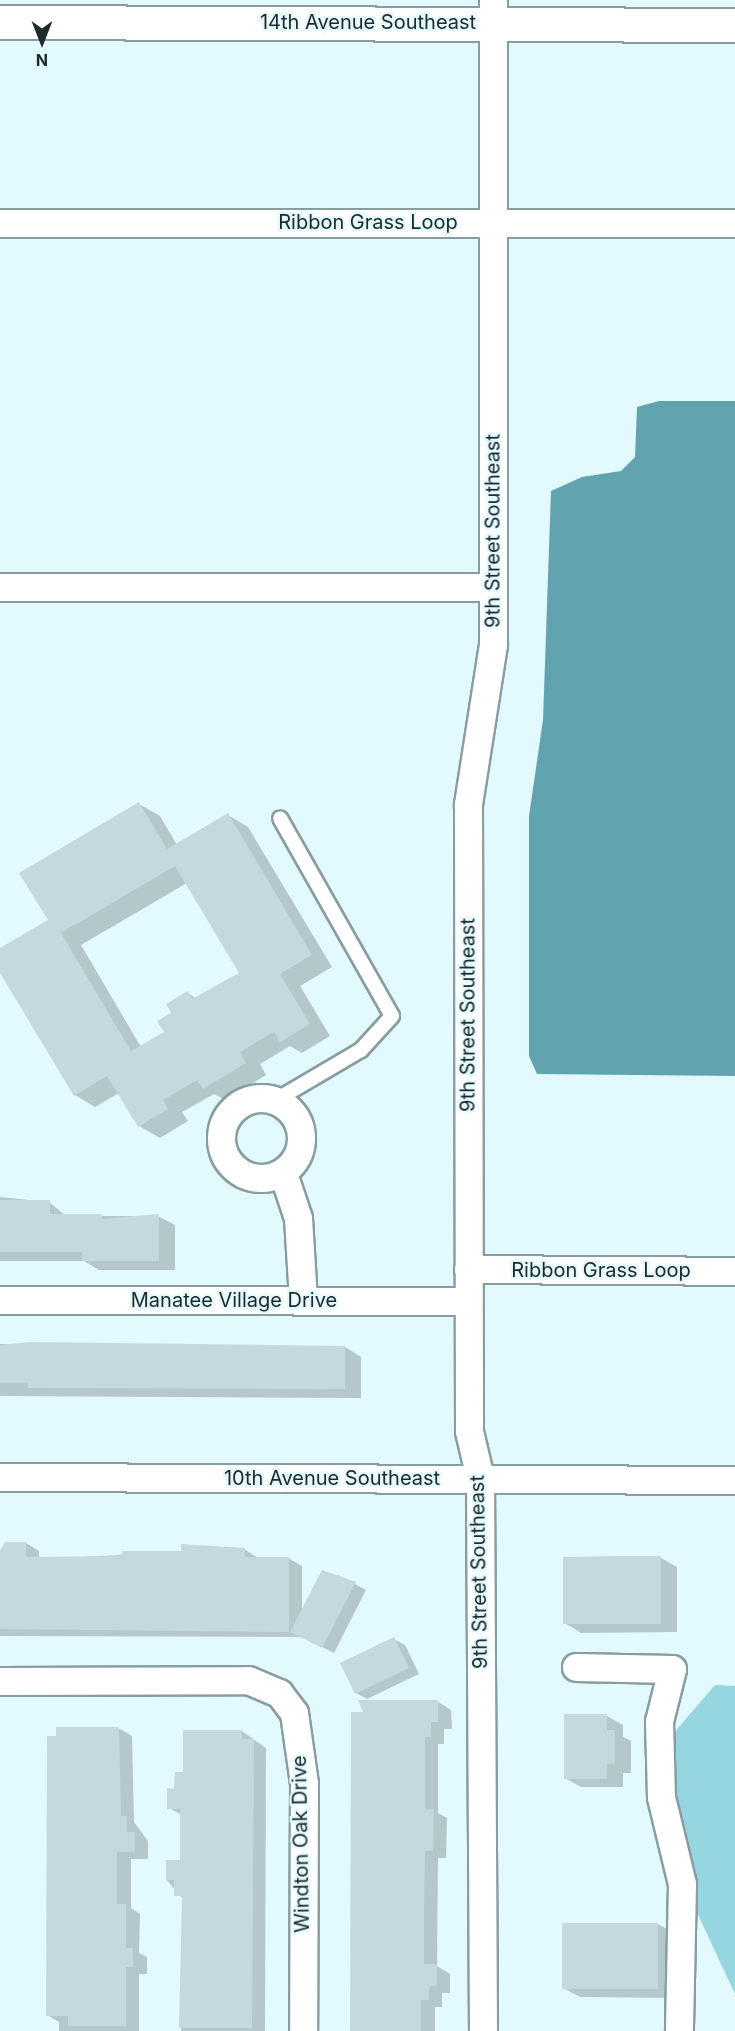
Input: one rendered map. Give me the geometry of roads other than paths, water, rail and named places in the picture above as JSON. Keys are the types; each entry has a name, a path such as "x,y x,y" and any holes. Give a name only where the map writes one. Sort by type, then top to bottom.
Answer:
{"street":[{"name":"14th Avenue Southeast","path":"0,22 493,11 735,25"},
{"name":"9th Street Southeast","path":"483,2031 480,1478 469,1431 468,804 493,645 493,11"},
{"name":"Ribbon Grass Loop","path":"0,223 735,223"},
{"path":"0,588 492,588"},
{"path":"262,1098 276,1100 295,1116 302,1134 299,1153 283,1173 263,1178 243,1174 224,1155 221,1142 227,1116 237,1106 262,1098"},
{"path":"283,1173 298,1218 303,1300"},
{"name":"Ribbon Grass Loop","path":"468,1269 735,1271"},
{"name":"Manatee Village Drive","path":"0,1300 468,1300"},
{"name":"10th Avenue Southeast","path":"0,1477 735,1480"},
{"path":"576,1667 672,1669 659,1732 661,1797 682,1884 680,2031"},
{"name":"Windton Oak Drive","path":"0,1681 248,1680 279,1693 294,1713 304,1783 303,2031"}],"lane":[{"path":"276,1100 361,1050 392,1016 280,818"}]}
